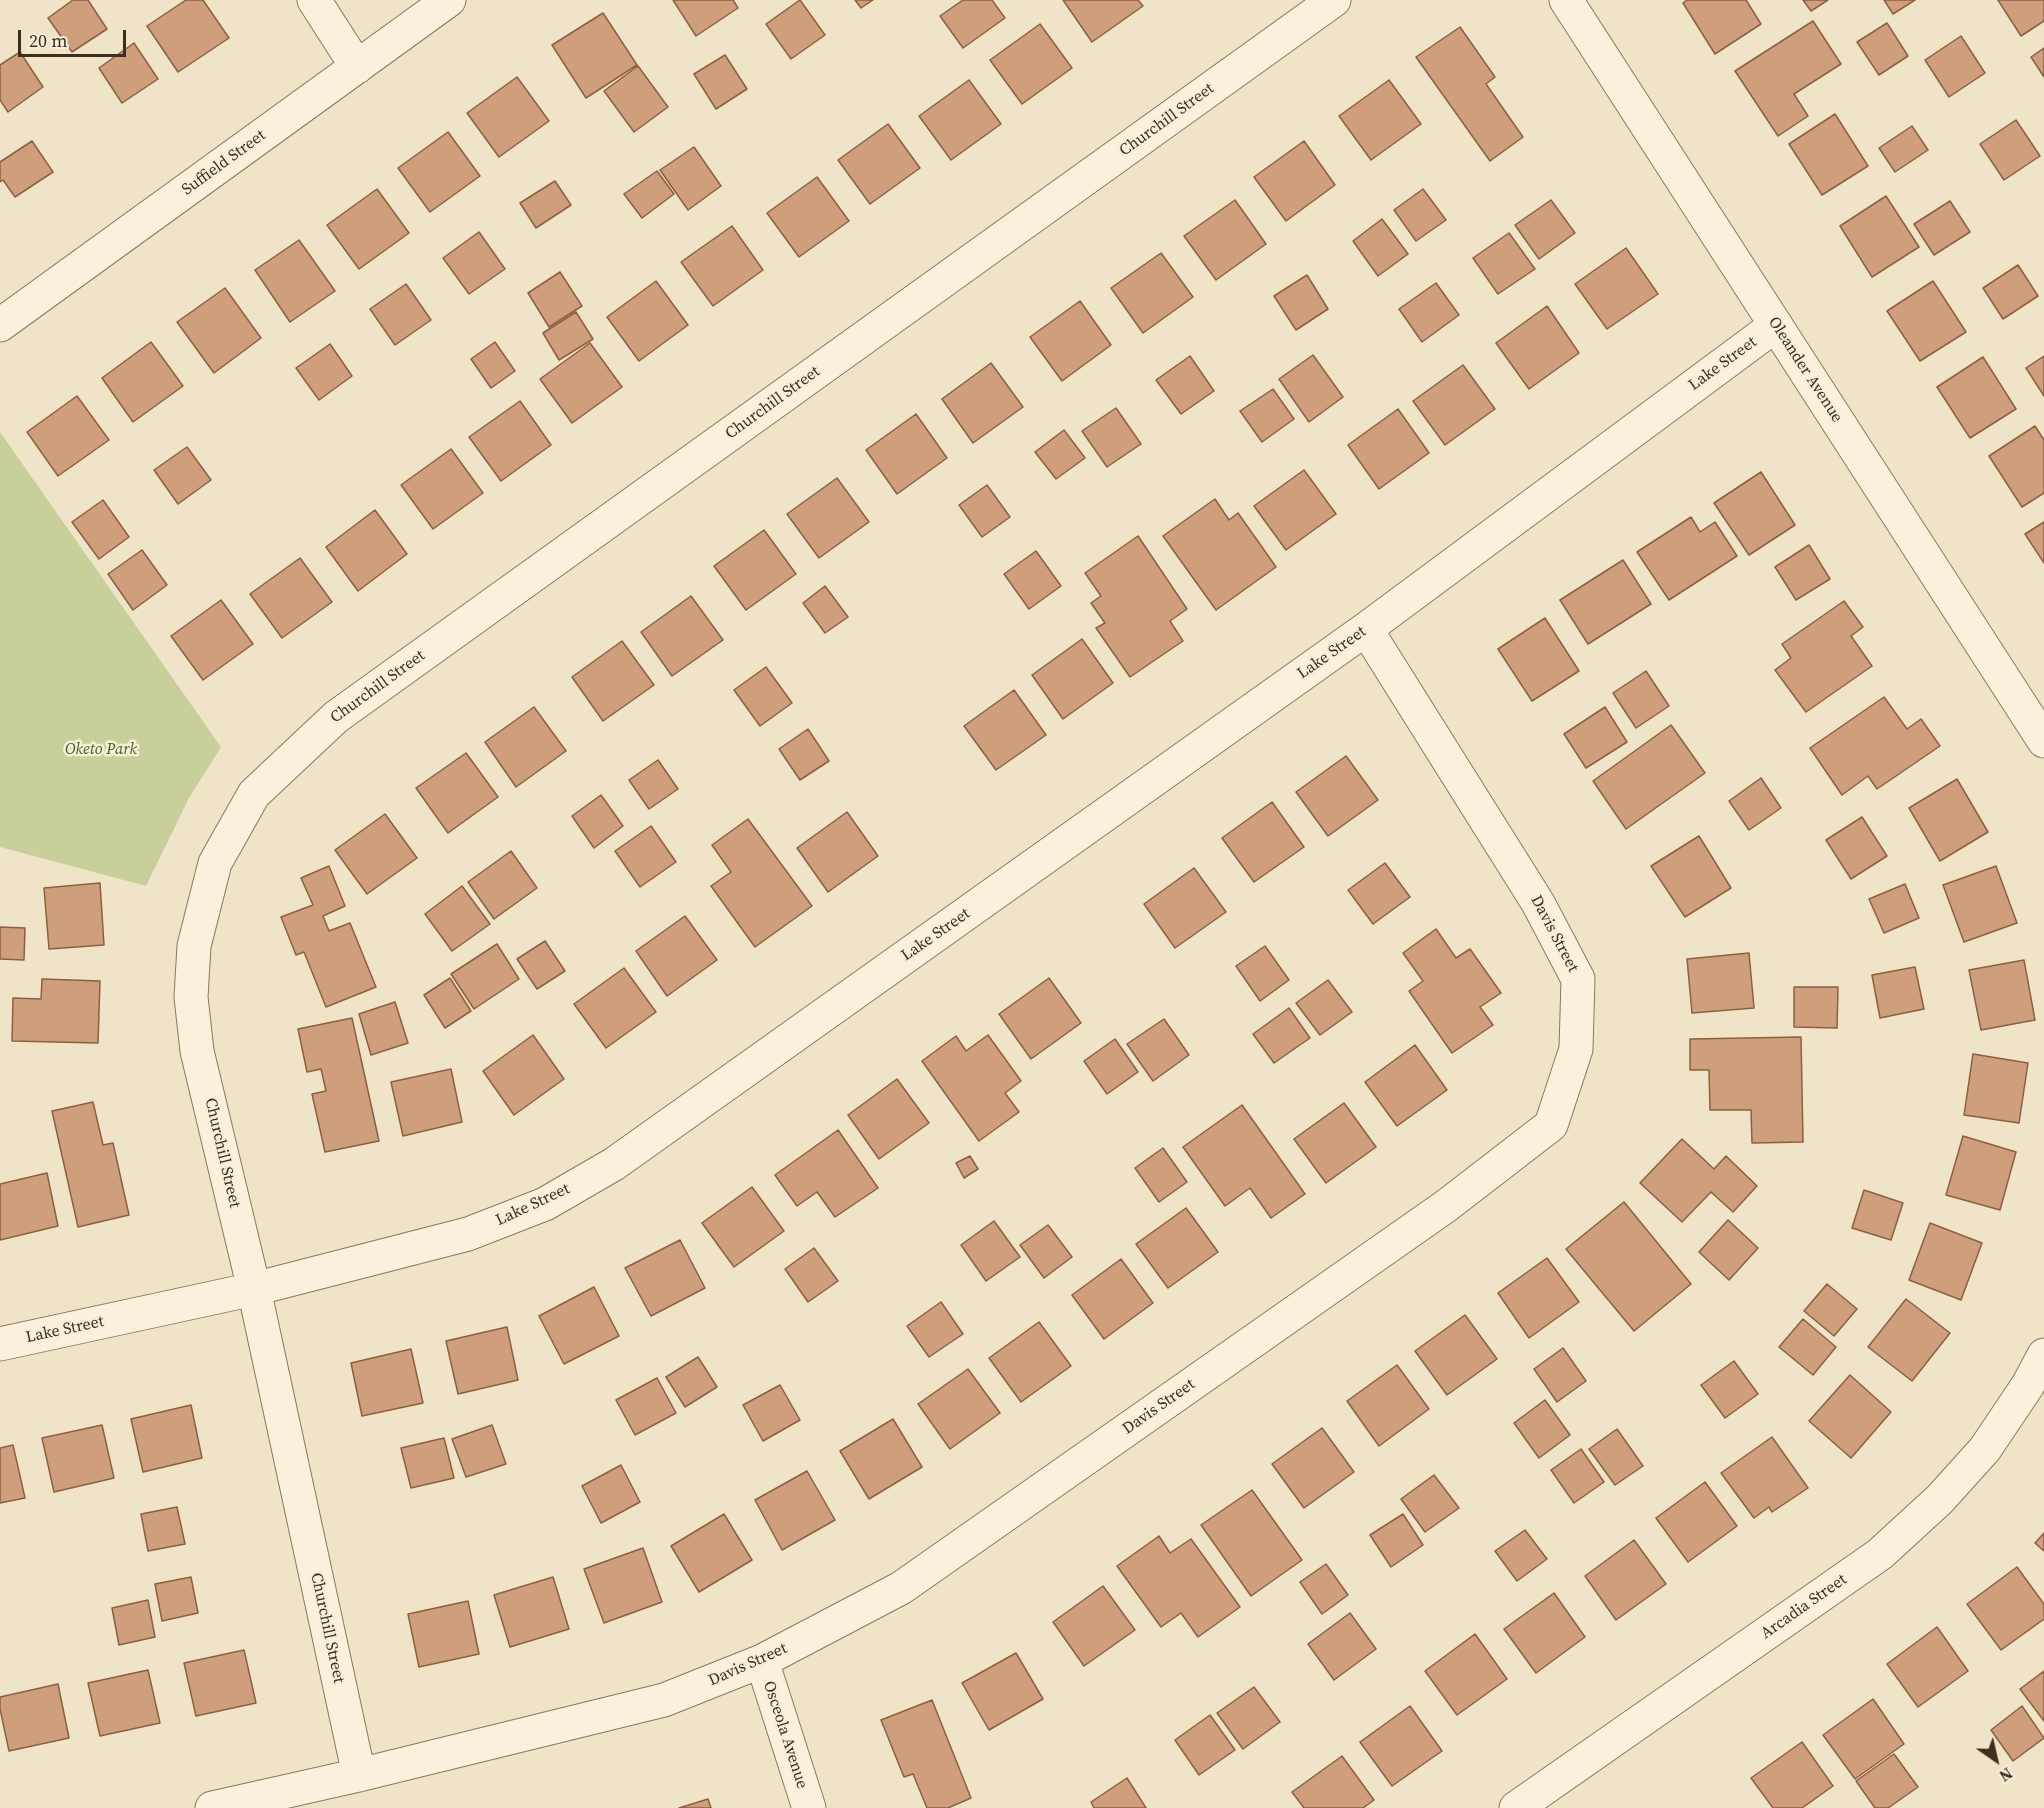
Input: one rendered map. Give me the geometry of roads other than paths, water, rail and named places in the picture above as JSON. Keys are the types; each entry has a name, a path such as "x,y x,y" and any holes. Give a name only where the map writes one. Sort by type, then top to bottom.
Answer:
{"street":[{"path":"314,0 357,67"},
{"name":"Suffield Street","path":"0,325 449,0"},
{"name":"Churchill Street","path":"359,1775 255,1289 197,1051 191,998 194,946 215,863 254,794 336,717 1334,0"},
{"name":"Oleander Avenue","path":"1566,0 2044,741"},
{"name":"Lake Street","path":"0,1344 255,1289 468,1234 545,1204 614,1164 1366,629 1776,325"},
{"name":"Davis Street","path":"212,1808 359,1775 664,1700 762,1661 901,1588 1446,1206 1551,1125 1576,1049 1578,979 1538,903 1366,629"},
{"name":"Arcadia Street","path":"1516,1808 1880,1554 1941,1499 1985,1449 2028,1385 2044,1355"},
{"name":"Osceola Avenue","path":"762,1661 809,1808"}],"park label":[{"name":"Oketo Park","path":"101,750"}]}
